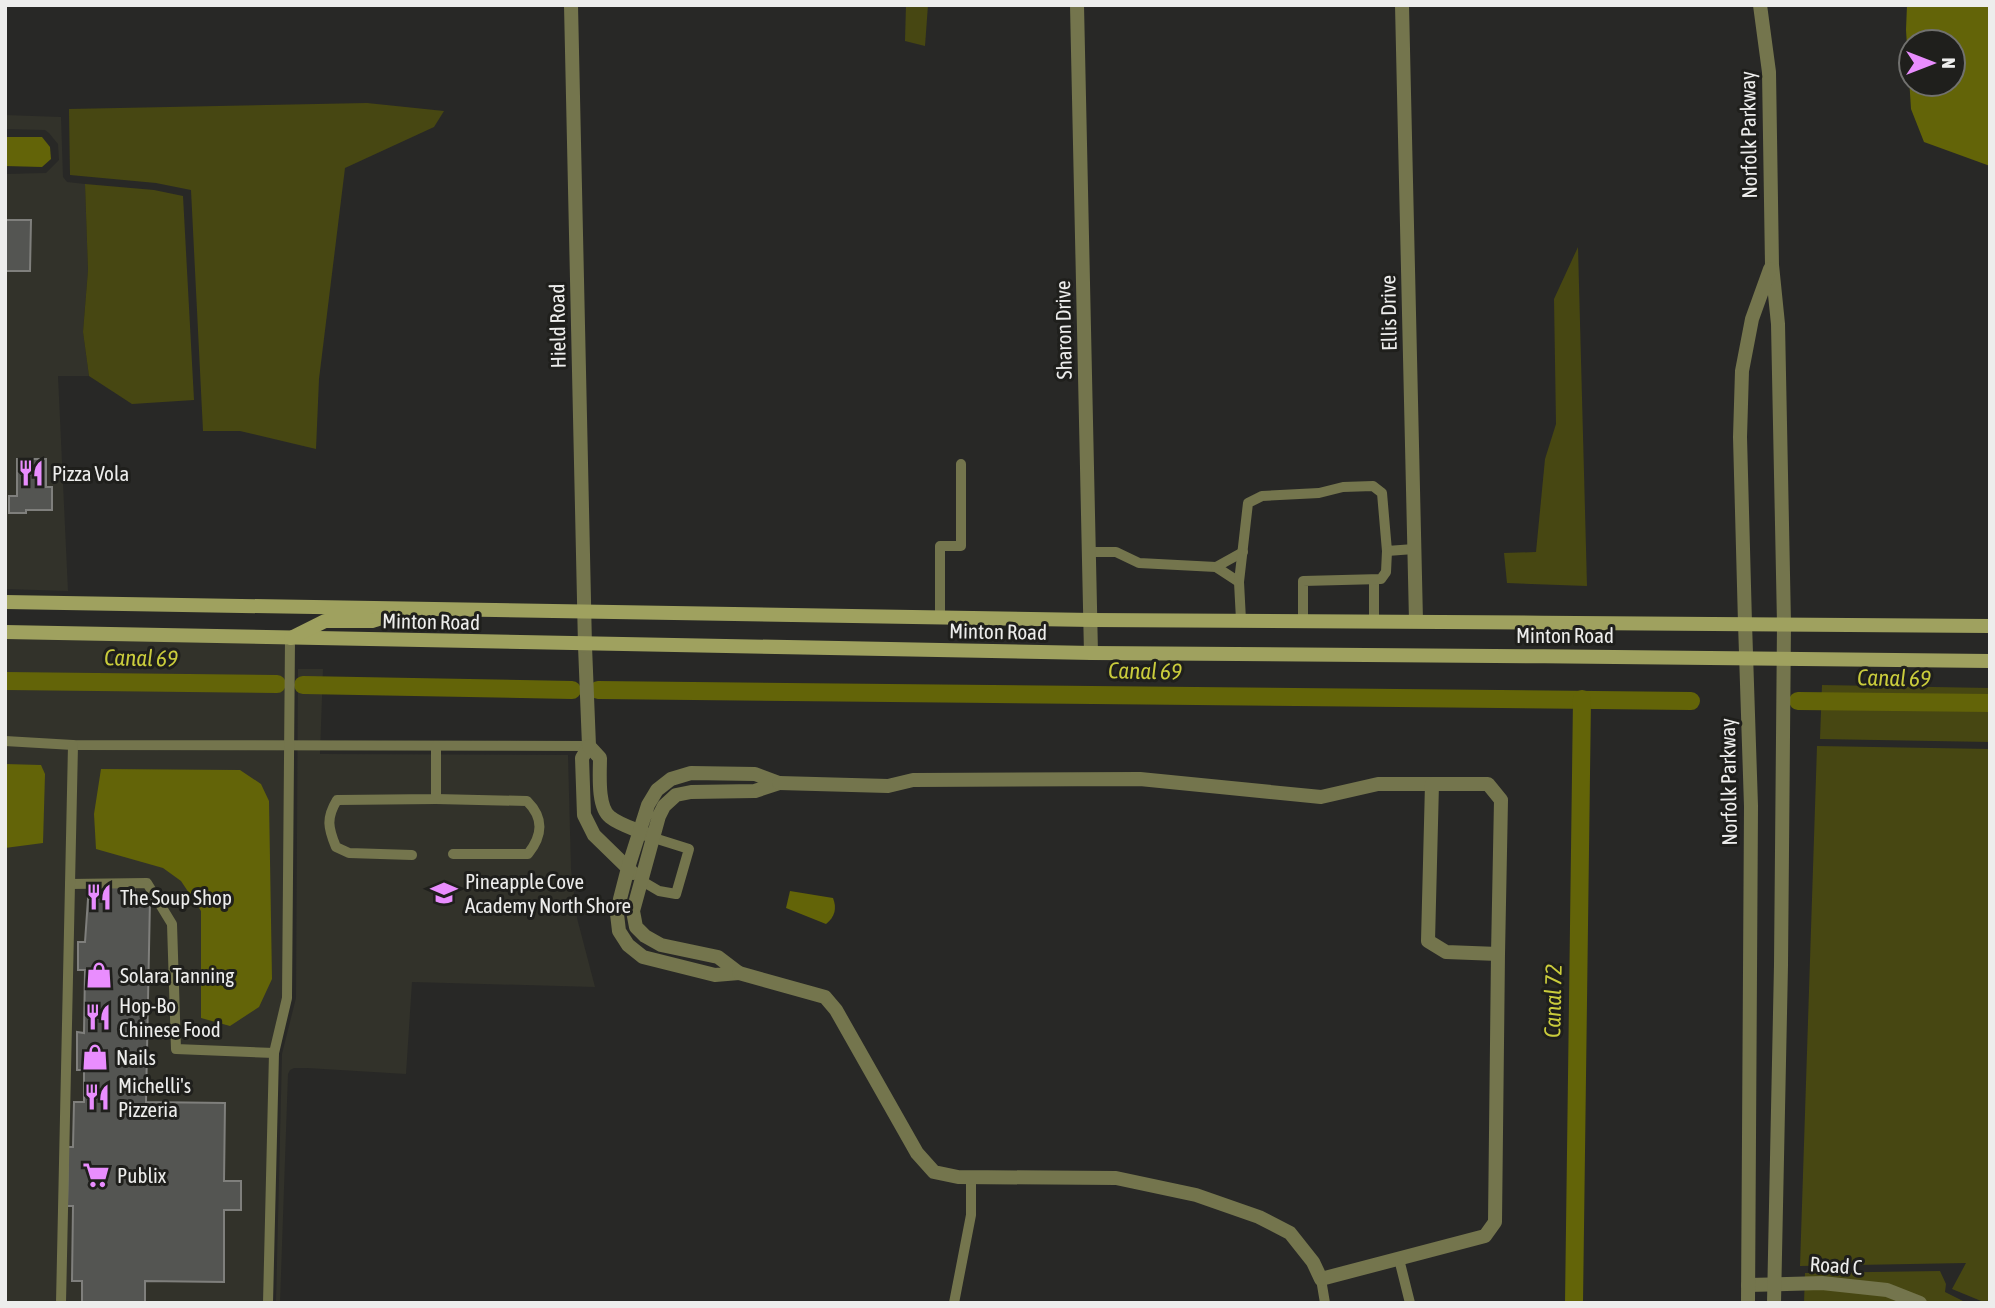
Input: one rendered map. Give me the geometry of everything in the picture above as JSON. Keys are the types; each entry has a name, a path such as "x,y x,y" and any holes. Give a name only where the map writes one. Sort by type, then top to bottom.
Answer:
{"main road":[{"name":"Minton Road","path":"5,602 1091,620 1990,626"},
{"path":"290,639 325,621 372,621 408,610"},
{"name":"Minton Road","path":"5,632 585,646 1990,661"}],"street":[{"name":"Hield Road","path":"571,5 589,747"},
{"name":"Sharon Drive","path":"1077,5 1091,653"},
{"name":"Ellis Drive","path":"1402,5 1416,621"},
{"name":"Norfolk Parkway","path":"1760,5 1769,72 1772,265 1778,324 1784,624 1774,1303"},
{"name":"Norfolk Parkway","path":"1748,1303 1751,806 1740,438 1742,371 1752,319 1772,265"},
{"path":"642,881 594,835 584,815 582,758 589,747 600,758 601,794 609,817 654,838"},
{"path":"691,773 738,774 755,774 779,783 888,786 913,780 1140,779 1321,797 1378,784 1488,783 1501,800 1495,1222 1486,1236 1321,1279 1313,1262 1290,1233 1259,1217 1196,1195 1116,1178 971,1178 934,1172 918,1153 836,1010 825,997 739,973 715,975 643,957 628,945 619,931 617,914 628,868 648,805 657,790 671,779 691,773"},
{"path":"738,774 738,792"},
{"path":"739,973 718,957 661,945 645,936 636,927 633,911 659,816 664,806 676,795 755,791 779,783"},
{"path":"1432,784 1428,942 1446,952 1497,954"},
{"path":"694,970 698,953"},
{"name":"Road C","path":"1748,1285 1822,1283 1887,1290 1920,1303"}],"lane":[{"path":"940,617 940,546 961,547 961,464"},
{"path":"1241,620 1239,582 1248,503 1262,496 1319,493 1343,487 1373,486 1382,493 1386,572 1381,579 1374,580 1303,581 1303,620"},
{"path":"1387,551 1414,549"},
{"path":"1089,552 1116,552 1139,563 1216,567 1239,582"},
{"path":"1216,567 1242,552"},
{"path":"1374,580 1374,620"},
{"path":"268,1303 274,1053 288,998 290,639"},
{"path":"5,741 73,745 589,747"},
{"path":"61,1303 73,745"},
{"path":"436,746 436,799"},
{"path":"412,855 349,853 336,848 330,832 330,812 337,800 527,801 537,811 540,827 536,844 528,854 453,854"},
{"path":"642,881 659,891 676,894 689,849 654,838"},
{"path":"70,884 147,883 172,924 176,1049 274,1053"},
{"path":"954,1303 971,1215 971,1178"},
{"path":"1399,1259 1410,1303"},
{"path":"1321,1279 1325,1303"}],"shaded area":[{"path":"906,5 928,5 925,46 905,41"},
{"path":"1907,5 1990,5 1990,166 1924,142 1911,109 1910,98 1967,98 1967,28 1906,28"},
{"path":"367,103 444,111 434,127 345,168 319,379 316,449 240,431 203,431 191,190 156,183 70,175 69,109"},
{"path":"5,115 61,117 63,177 67,182 85,184 88,270 83,332 89,376 58,376 68,591 5,589 5,174 46,173 59,160 58,144 49,133 45,130 5,129"},
{"path":"5,137 42,137 50,147 51,159 42,167 5,166"},
{"path":"85,184 154,190 183,196 194,400 132,404 89,376 83,332 88,270"},
{"path":"1578,247 1587,586 1507,583 1504,553 1536,552 1545,459 1556,424 1554,299"},
{"path":"5,632 290,639 287,998 274,1053 268,1303 5,1303"},
{"name":"Pineapple Cove Academy North Shore","path":"298,669 323,669 320,754 568,755 571,869 577,918 595,987 412,982 406,1074 307,1068 290,1070 280,1303 276,1303 282,1054 296,998"},
{"path":"1822,685 1990,688 1990,742 1820,739"},
{"path":"1817,746 1990,749 1990,1303 1952,1289 1966,1263 1800,1266"},
{"path":"5,764 41,765 45,774 43,843 5,848"},
{"path":"101,769 240,770 261,784 269,801 272,979 259,1007 230,1026 201,1018 201,911 181,881 163,868 96,849 94,814"},
{"path":"790,891 833,898 833,915 826,924 786,908"},
{"path":"1940,1271 1946,1284 1945,1292 1967,1303 1804,1303 1805,1273"}],"building":[{"path":"5,220 31,220 30,271 5,271"},
{"name":"Pizza Vola","path":"17,459 46,459 46,487 52,487 52,510 9,513 9,496 17,496"},
{"path":"89,885 134,886 135,898 150,899 146,1102 225,1103 224,1181 241,1181 241,1210 224,1210 224,1282 145,1281 145,1303 82,1303 82,1281 72,1281 73,1206 67,1206 68,1147 73,1147 74,1102 84,1102 84,1070 77,1070 77,1032 84,1033 85,970 78,970 78,942 85,942"}],"waterway":[{"name":"Canal 69","path":"5,681 277,684"},
{"name":"Canal 69","path":"303,685 572,690"},
{"name":"Canal 69","path":"598,690 1691,701"},
{"name":"Canal 72","path":"1574,1303 1582,699"},
{"name":"Canal 69","path":"1798,701 1990,703"}],"place":[{"name":"Pizza Vola","path":"31,473"},
{"name":"Pineapple Cove Academy North Shore","path":"444,893"},
{"name":"The Soup Shop","path":"99,897"},
{"name":"Solara Tanning","path":"99,975"},
{"name":"Hop-Bo Chinese Food","path":"98,1017"},
{"name":"Nails","path":"95,1057"},
{"name":"Michelli's Pizzeria","path":"97,1097"},
{"name":"Publix","path":"96,1175"}]}
